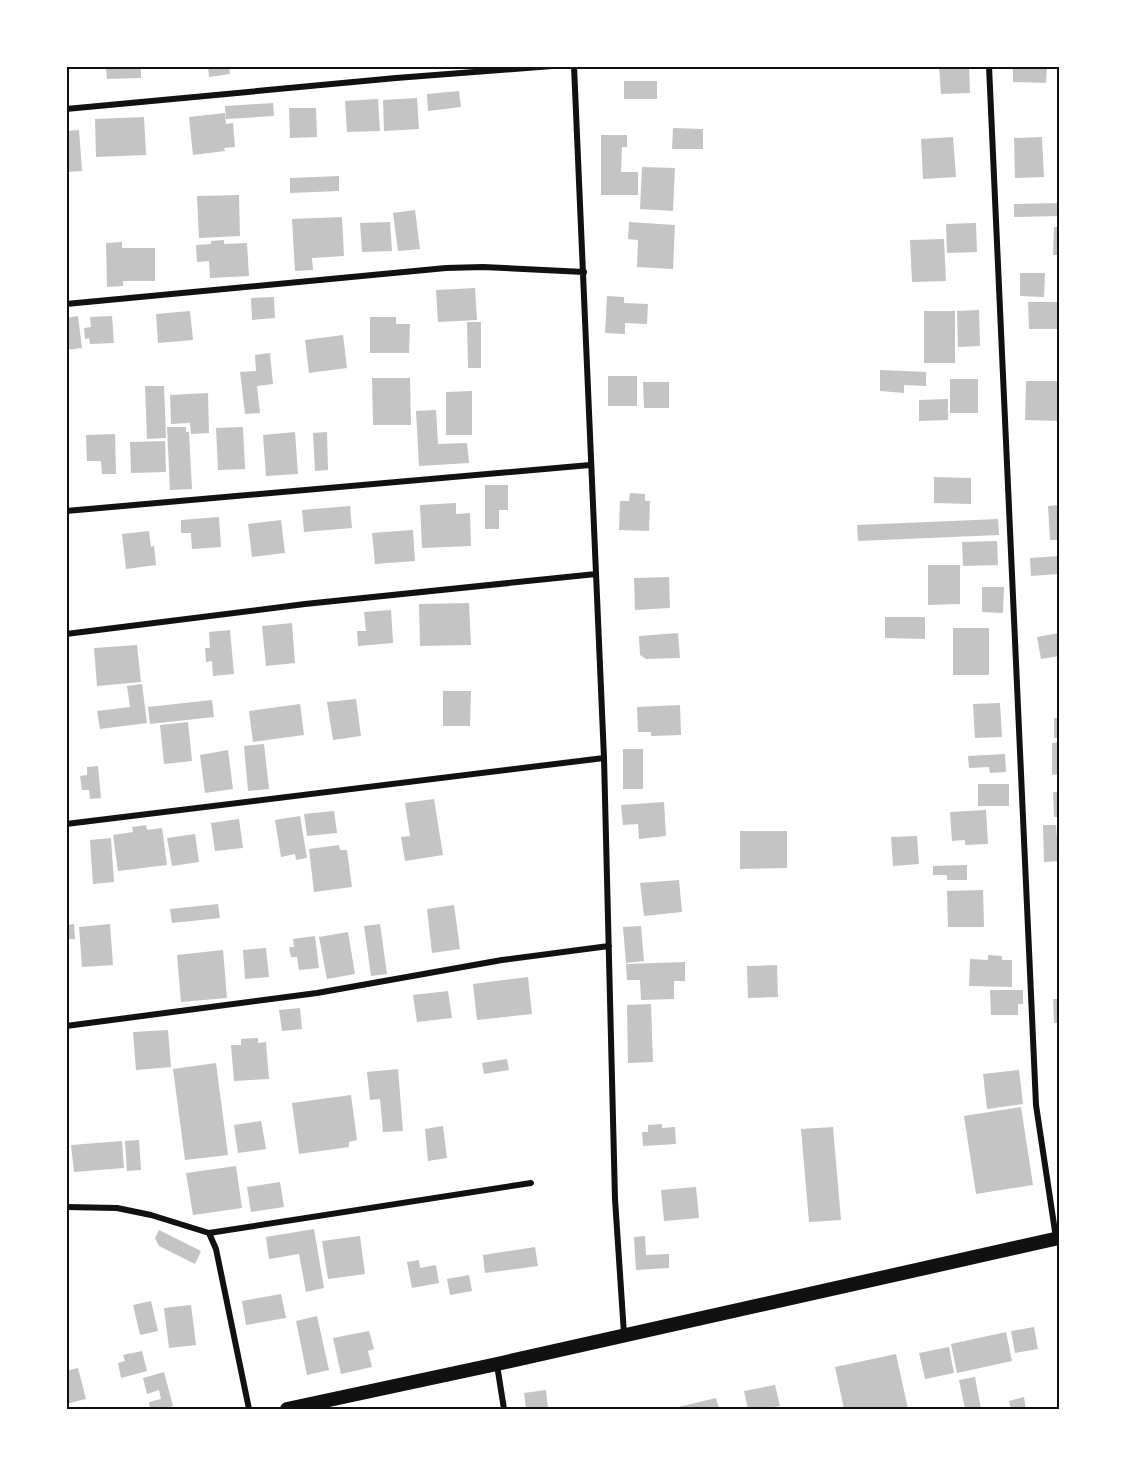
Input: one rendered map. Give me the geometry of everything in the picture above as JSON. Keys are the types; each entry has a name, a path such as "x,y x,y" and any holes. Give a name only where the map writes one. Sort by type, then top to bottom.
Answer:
{"highway":[{"path":"287,1409 1058,1238"}],"street":[{"path":"66,109 552,66"},
{"path":"574,66 604,758 615,1199 624,1335"},
{"path":"989,66 1036,1105 1058,1238"},
{"path":"66,304 446,268 483,267 584,272"},
{"path":"66,511 590,465"},
{"path":"66,634 305,604 596,574"},
{"path":"66,824 604,758"},
{"path":"66,1026 317,993 502,960 609,946"},
{"path":"66,1207 117,1208 151,1215 208,1233 531,1183"},
{"path":"208,1233 216,1249 249,1409"},
{"path":"497,1364 504,1409"}],"building":[{"path":"106,66 141,66 141,78 107,79"},
{"path":"208,66 229,66 230,74 209,77"},
{"path":"939,66 969,66 970,93 941,94"},
{"path":"1013,66 1047,66 1046,83 1013,82"},
{"path":"624,81 657,81 657,99 624,99"},
{"path":"459,91 461,107 428,111 427,94"},
{"path":"417,98 419,129 384,131 383,100"},
{"path":"378,99 380,131 347,132 345,101"},
{"path":"273,103 274,116 226,119 225,106"},
{"path":"289,108 316,108 317,137 290,138"},
{"path":"225,113 226,124 233,123 235,147 224,148 225,151 193,155 189,117"},
{"path":"144,117 146,155 96,157 95,119"},
{"path":"673,128 703,129 703,149 672,149"},
{"path":"79,130 82,171 66,172 66,131"},
{"path":"601,135 627,135 627,147 622,147 621,172 638,172 638,195 601,195"},
{"path":"953,137 956,177 923,179 921,139"},
{"path":"1042,137 1044,177 1015,178 1014,138"},
{"path":"642,167 675,168 673,211 640,209"},
{"path":"339,176 339,191 290,193 290,178"},
{"path":"239,195 240,236 199,238 197,196"},
{"path":"1059,203 1059,216 1014,217 1014,204"},
{"path":"415,210 420,249 398,251 393,213"},
{"path":"342,217 344,256 312,258 313,270 295,271 292,219"},
{"path":"390,222 392,251 362,252 360,223"},
{"path":"629,222 675,225 673,269 637,267 638,240 628,239"},
{"path":"976,223 977,252 947,253 946,224"},
{"path":"1054,227 1059,227 1059,255 1053,255"},
{"path":"944,239 946,281 912,282 910,240"},
{"path":"224,240 224,244 247,243 249,276 210,278 209,261 197,262 196,245"},
{"path":"122,242 122,248 155,248 155,281 123,281 123,286 107,287 106,243"},
{"path":"1020,273 1045,273 1044,297 1020,296"},
{"path":"475,288 477,320 438,322 436,290"},
{"path":"607,296 624,297 624,303 648,304 647,324 625,323 625,334 605,333"},
{"path":"274,297 275,318 252,320 251,298"},
{"path":"1028,302 1059,302 1059,329 1029,329"},
{"path":"979,310 980,346 958,347 957,311"},
{"path":"190,311 193,340 158,343 156,314"},
{"path":"924,311 955,311 955,363 924,363"},
{"path":"78,316 82,348 66,350 66,318"},
{"path":"112,316 114,343 90,344 89,338 85,339 84,328 91,327 90,317"},
{"path":"370,317 396,317 396,324 410,324 409,353 370,353"},
{"path":"467,322 481,322 481,368 468,368"},
{"path":"343,335 347,368 309,373 305,340"},
{"path":"270,353 273,384 257,386 260,413 245,414 240,372 256,371 255,355"},
{"path":"880,370 926,372 926,386 904,385 904,393 880,391"},
{"path":"608,376 637,376 637,406 608,406"},
{"path":"372,378 410,378 411,425 373,425"},
{"path":"950,379 978,379 978,413 950,413"},
{"path":"1026,381 1059,381 1058,421 1025,420"},
{"path":"643,382 669,382 669,408 644,408"},
{"path":"145,386 164,386 166,438 147,439"},
{"path":"472,391 472,435 446,435 446,392"},
{"path":"208,393 209,433 191,434 190,423 171,424 170,395"},
{"path":"948,399 948,420 919,421 919,400"},
{"path":"436,410 438,444 467,443 469,463 419,466 416,411"},
{"path":"167,427 186,427 186,432 189,432 192,489 170,490"},
{"path":"243,427 245,469 218,470 216,428"},
{"path":"295,432 298,474 266,476 263,435"},
{"path":"327,432 328,470 315,471 313,433"},
{"path":"115,434 116,474 102,474 101,461 87,461 86,435"},
{"path":"165,441 166,472 131,473 130,442"},
{"path":"934,477 971,478 971,504 934,503"},
{"path":"485,485 508,485 508,510 499,510 499,529 485,529"},
{"path":"630,493 645,494 645,501 650,501 649,531 619,530 620,501 629,501"},
{"path":"456,503 456,514 470,513 471,546 422,548 420,505"},
{"path":"1059,505 1059,540 1050,540 1048,506"},
{"path":"350,506 352,528 304,532 302,510"},
{"path":"219,517 221,547 192,549 191,533 181,533 181,520"},
{"path":"998,519 999,535 858,541 857,525"},
{"path":"281,520 285,553 252,557 248,524"},
{"path":"413,530 415,561 375,564 372,533"},
{"path":"149,531 151,547 154,546 156,565 126,569 122,534"},
{"path":"997,541 998,565 963,566 962,542"},
{"path":"1059,556 1059,574 1031,576 1030,558"},
{"path":"928,565 960,565 960,604 928,605"},
{"path":"669,577 670,608 635,610 634,578"},
{"path":"982,587 1004,587 1003,613 982,612"},
{"path":"469,603 471,645 420,646 419,604"},
{"path":"391,610 393,643 358,646 357,631 366,631 364,612"},
{"path":"885,617 925,617 925,639 885,638"},
{"path":"292,623 295,663 266,666 262,626"},
{"path":"953,628 989,628 989,675 953,675"},
{"path":"230,630 234,674 213,676 212,661 206,662 205,648 210,648 209,632"},
{"path":"678,633 680,658 646,659 640,655 639,636"},
{"path":"1059,633 1059,656 1041,659 1037,637"},
{"path":"137,645 141,682 97,686 94,648"},
{"path":"142,684 147,723 100,729 97,711 130,707 127,686"},
{"path":"443,691 471,691 470,726 443,726"},
{"path":"356,699 361,736 333,740 327,702"},
{"path":"212,700 214,717 150,724 148,707"},
{"path":"1000,703 1002,737 975,738 973,704"},
{"path":"300,704 304,735 253,742 249,711"},
{"path":"680,705 681,735 651,736 651,732 638,732 637,707"},
{"path":"1054,718 1059,718 1059,738 1054,738"},
{"path":"188,722 192,761 164,764 160,725"},
{"path":"1059,742 1059,774 1052,775 1052,743"},
{"path":"264,744 269,789 248,791 244,746"},
{"path":"623,749 643,749 643,789 623,789"},
{"path":"228,750 233,789 205,793 200,755"},
{"path":"1005,754 1006,772 990,773 989,767 969,768 968,756"},
{"path":"98,766 101,798 90,799 89,790 82,790 80,776 87,775 87,767"},
{"path":"978,784 1009,784 1009,806 978,806"},
{"path":"1053,792 1059,792 1059,817 1054,817"},
{"path":"434,799 443,855 405,861 401,837 410,836 405,803"},
{"path":"664,802 666,836 639,839 638,824 623,825 621,805"},
{"path":"986,810 988,844 965,845 965,840 952,841 950,812"},
{"path":"334,811 337,833 307,836 304,814"},
{"path":"300,816 307,858 296,860 295,854 281,857 275,820"},
{"path":"239,819 243,848 215,851 211,823"},
{"path":"146,825 147,830 162,828 167,865 118,871 113,835 133,832 132,827"},
{"path":"1043,825 1056,825 1059,861 1044,862"},
{"path":"740,831 787,831 787,868 740,869"},
{"path":"195,834 199,862 172,866 167,838"},
{"path":"917,836 919,864 893,866 891,837"},
{"path":"111,838 114,882 93,884 90,840"},
{"path":"339,845 340,850 347,850 352,887 314,892 309,849"},
{"path":"967,865 967,880 947,880 947,875 933,875 933,866"},
{"path":"679,880 682,912 644,916 640,883"},
{"path":"983,890 984,927 948,927 947,891"},
{"path":"218,904 220,918 172,923 170,909"},
{"path":"454,905 460,949 432,953 427,909"},
{"path":"74,924 75,939 66,939 66,925"},
{"path":"110,924 113,965 82,967 79,927"},
{"path":"380,924 387,974 371,976 364,926"},
{"path":"641,926 644,961 626,963 623,927"},
{"path":"348,932 355,974 327,979 319,937"},
{"path":"315,936 319,968 299,970 297,957 291,957 289,947 294,947 293,939"},
{"path":"266,948 269,977 245,979 243,950"},
{"path":"223,950 227,998 181,1002 177,955"},
{"path":"988,955 1002,956 1002,960 1012,960 1012,987 969,986 970,959 988,960"},
{"path":"685,962 685,981 674,981 674,999 641,1000 640,980 627,980 626,964"},
{"path":"777,965 778,997 748,998 747,966"},
{"path":"528,977 532,1014 477,1020 473,984"},
{"path":"990,990 1023,990 1023,1004 1018,1004 1018,1015 991,1015"},
{"path":"448,991 452,1018 417,1022 413,995"},
{"path":"1053,999 1059,999 1059,1023 1054,1023"},
{"path":"651,1004 653,1062 628,1063 627,1005"},
{"path":"300,1008 302,1029 282,1031 279,1010"},
{"path":"168,1030 171,1067 136,1070 133,1032"},
{"path":"258,1038 258,1043 266,1042 269,1079 234,1081 231,1045 241,1045 241,1039"},
{"path":"507,1059 509,1070 484,1074 482,1063"},
{"path":"216,1063 228,1155 185,1160 173,1069"},
{"path":"398,1069 403,1131 383,1132 380,1099 370,1100 367,1072"},
{"path":"1019,1070 1023,1104 987,1109 983,1074"},
{"path":"351,1095 357,1140 349,1142 349,1147 299,1154 292,1103"},
{"path":"1021,1107 1033,1185 976,1194 964,1116"},
{"path":"261,1121 266,1149 238,1153 234,1125"},
{"path":"662,1124 662,1128 675,1127 676,1144 643,1146 642,1132 648,1132 648,1125"},
{"path":"443,1126 447,1158 428,1161 425,1129"},
{"path":"833,1127 841,1220 809,1222 801,1129"},
{"path":"139,1140 141,1170 127,1171 125,1141"},
{"path":"122,1141 124,1168 74,1172 71,1145"},
{"path":"236,1166 242,1208 193,1215 186,1173"},
{"path":"280,1182 284,1207 251,1212 247,1187"},
{"path":"696,1187 699,1218 664,1221 661,1190"},
{"path":"314,1229 324,1288 306,1292 299,1254 269,1259 266,1237"},
{"path":"159,1230 201,1251 195,1264 159,1246 155,1238"},
{"path":"360,1236 365,1274 328,1279 322,1241"},
{"path":"645,1236 646,1255 669,1254 669,1268 636,1270 634,1237"},
{"path":"535,1247 538,1266 485,1273 483,1255"},
{"path":"419,1260 420,1268 436,1265 439,1283 412,1288 407,1262"},
{"path":"469,1275 472,1291 450,1295 447,1279"},
{"path":"281,1294 286,1318 246,1325 242,1301"},
{"path":"151,1301 158,1331 140,1335 133,1305"},
{"path":"191,1305 196,1345 169,1348 164,1308"},
{"path":"317,1316 329,1370 307,1375 296,1321"},
{"path":"1034,1327 1038,1349 1015,1353 1011,1331"},
{"path":"369,1331 374,1349 368,1351 372,1367 341,1374 333,1338"},
{"path":"1006,1332 1012,1361 957,1373 951,1344"},
{"path":"949,1347 954,1373 925,1379 919,1353"},
{"path":"142,1351 147,1371 121,1378 118,1363 125,1361 123,1355"},
{"path":"896,1354 908,1409 891,1409 890,1407 844,1409 835,1367"},
{"path":"78,1368 86,1399 66,1404 66,1371"},
{"path":"164,1372 173,1406 164,1409 150,1409 149,1402 161,1399 159,1390 147,1394 143,1378"},
{"path":"975,1377 981,1409 965,1409 959,1380"},
{"path":"775,1385 780,1406 748,1409 744,1391"},
{"path":"546,1390 548,1409 526,1409 524,1393"},
{"path":"1024,1397 1026,1409 1011,1409 1009,1401"},
{"path":"716,1398 719,1409 674,1409 674,1408"}]}
